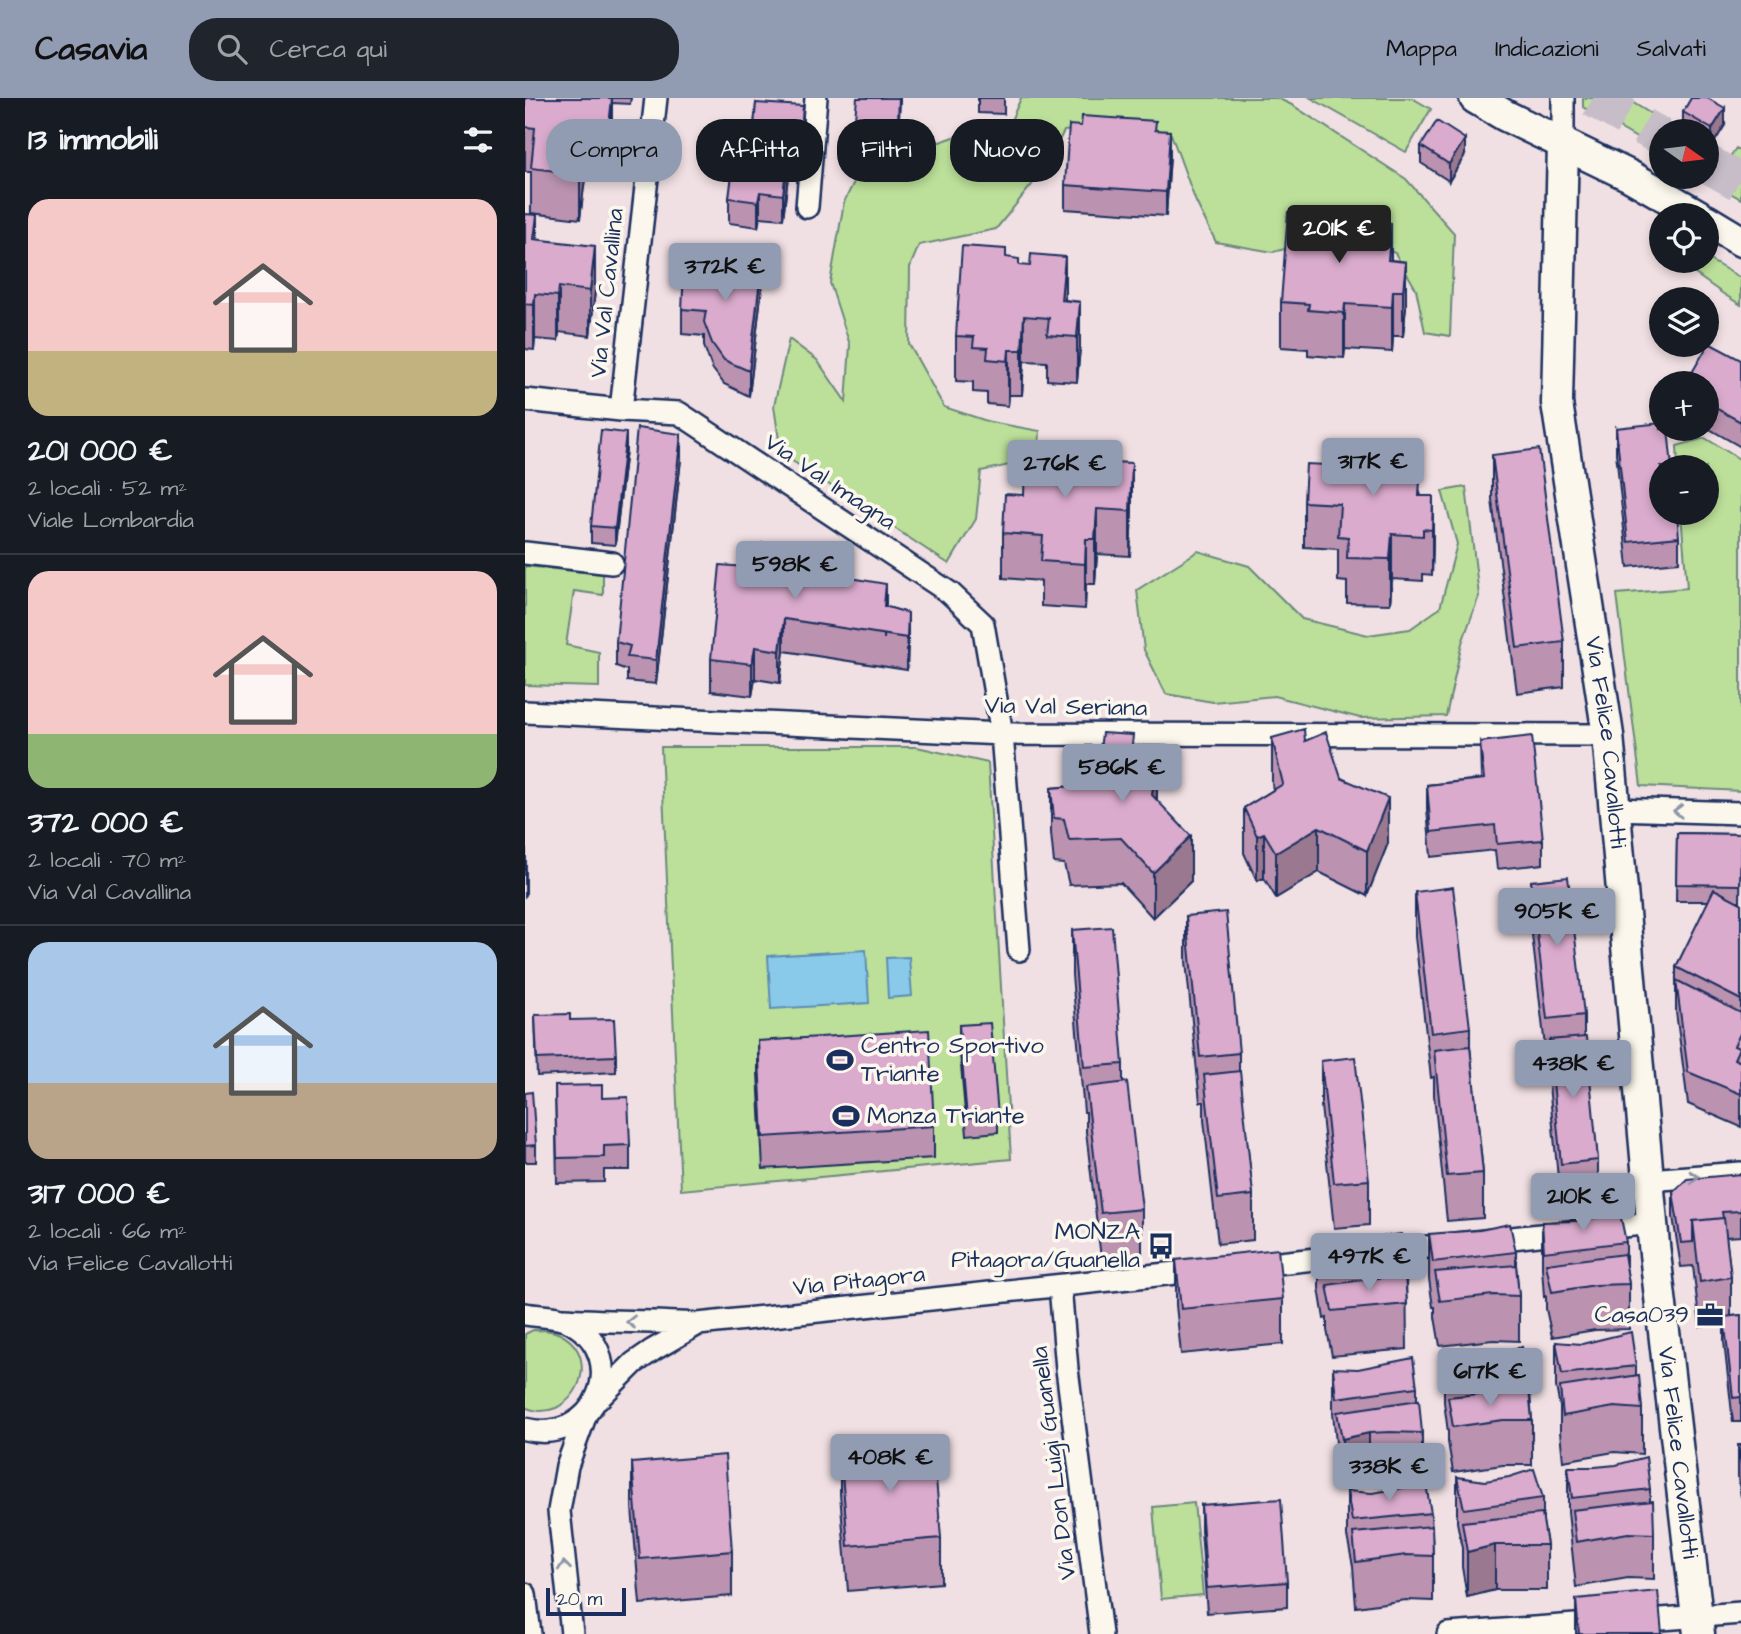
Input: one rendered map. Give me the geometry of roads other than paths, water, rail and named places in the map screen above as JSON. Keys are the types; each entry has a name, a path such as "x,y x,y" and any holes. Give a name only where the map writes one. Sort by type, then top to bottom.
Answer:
{"street":[{"name":"Via Val Cavallina","path":"621,410 656,98"},
{"path":"807,206 816,98"},
{"path":"1475,98 1506,116 1630,176 1677,203"},
{"path":"1563,98 1563,144"},
{"name":"Via Felice Cavallotti","path":"1563,144 1557,403 1608,734 1652,1223 1699,1625"},
{"path":"1719,227 1741,240"},
{"name":"Via Val Imagna","path":"525,400 679,413 950,593 983,624 1002,734 1019,950"},
{"path":"525,553 612,563"},
{"name":"Via Val Seriana","path":"525,712 1002,734 1608,734"},
{"path":"1615,809 1741,813"},
{"path":"1648,1181 1741,1173"},
{"name":"Via Pitagora","path":"539,1317 598,1322 698,1324 1652,1223"},
{"name":"Via Don Luigi Guanella","path":"1060,1286 1069,1382 1101,1634"},
{"path":"539,1317 575,1325 585,1332 594,1344 602,1372 599,1394 590,1409 568,1466 559,1511 572,1634"},
{"name":"Via Pitagora","path":"590,1409 634,1363 698,1324"},
{"path":"525,1429 553,1432 569,1427 590,1409"},
{"path":"525,1594 530,1634"},
{"path":"1448,1634 1699,1625 1741,1613"}],"water":[{"path":"866,950 869,1003 771,1009 768,956"},
{"path":"909,957 912,996 888,998 886,958"}],"tunnel":[{"path":"1593,98 1649,130"},
{"path":"1719,170 1741,183"}],"place":[{"name":"Centro Sportivo Triante","path":"840,1060"},
{"name":"Monza Triante","path":"846,1116"},
{"name":"MONZA Pitagora/Guanella","path":"1161,1246"},
{"name":"Casa039","path":"1710,1315"}]}
